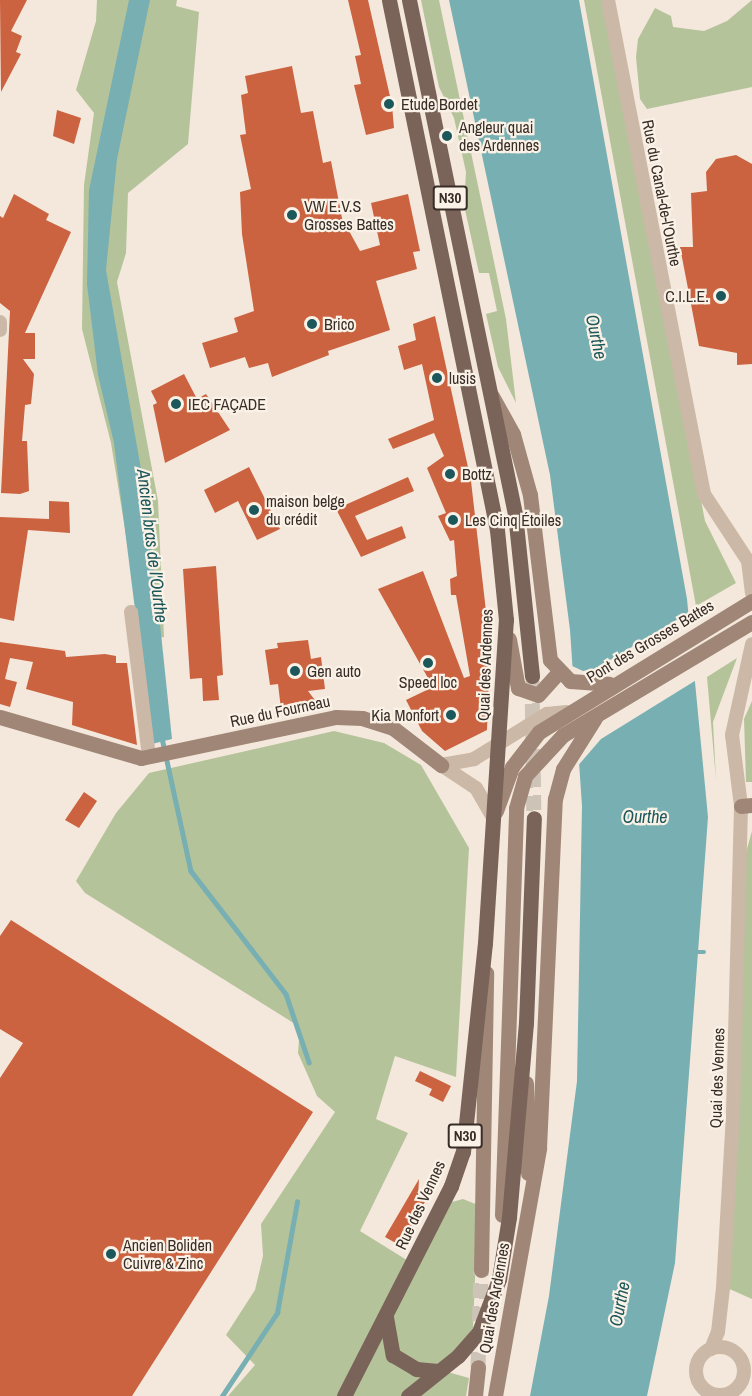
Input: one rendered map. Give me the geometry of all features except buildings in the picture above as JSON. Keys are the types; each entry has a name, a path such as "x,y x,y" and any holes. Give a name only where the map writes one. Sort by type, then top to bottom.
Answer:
{"main road":[{"name":"Quai des Ardennes","path":"389,0 497,530 506,620 500,743 485,943 489,1020 482,1270"},
{"name":"N30","path":"409,0 515,514 532,676"},
{"path":"417,139 437,135"},
{"path":"492,396 513,434 530,495 550,660 558,673 579,683 612,684"},
{"name":"Pont des Grosses Battes","path":"494,818 520,752 567,712 752,601"},
{"path":"506,620 518,688 538,695 558,673"},
{"path":"500,1275 516,808 532,763 563,735 596,718 752,622"},
{"name":"Rue du Fourneau","path":"0,717 132,757 152,757 178,752 336,717 362,718 393,728 441,765"},
{"name":"Quai des Ardennes","path":"495,1396 539,1148 555,799 563,769 596,718"},
{"name":"Quai des Ardennes","path":"528,1206 526,1023 534,818"},
{"name":"Rue des Vennes","path":"344,1396 451,1186 464,1152 485,943"},
{"path":"408,1396 479,1332 500,1275 509,1217 526,1023"},
{"path":"386,1314 393,1355 416,1369 438,1371"},
{"name":"Quai des Ardennes","path":"475,1396 478,1367"}],"street":[{"name":"Rue du Canal-de-l'Ourthe","path":"608,0 704,494 748,561 752,593"},
{"path":"0,322 0,330"},
{"path":"131,612 152,757"},
{"path":"746,806 732,735 752,644"},
{"path":"441,765 474,759 547,714 567,712"},
{"name":"Rue du Fourneau","path":"441,765 476,788 494,818"},
{"name":"Quai des Vennes","path":"711,1349 718,1332 724,1264 746,806"},
{"path":"711,1349 734,1351 743,1364 747,1380 725,1395 702,1392 696,1366 711,1349"}],"green space":[{"path":"97,0 177,0 176,6 199,12 188,144 128,193 126,253 117,282 158,501 164,637 143,640 111,443 82,329 84,185 94,113 76,90 96,21"},
{"path":"421,0 439,0 506,319 516,403 498,367 486,314 497,311 489,273 479,273 464,205 466,172 454,118 439,87"},
{"path":"584,0 604,0 705,521 736,583 696,606"},
{"path":"752,0 752,87 647,109 640,99 636,57 638,39 655,8 671,16 673,27 704,31 727,21"},
{"path":"737,658 713,722 716,780 707,677"},
{"path":"752,701 752,782 746,782 744,719"},
{"path":"334,731 384,743 421,765 469,848 456,1077 395,1056 376,1119 408,1133 360,1231 418,1267 452,1202 463,1199 478,1205 473,1328 460,1348 437,1369 469,1378 466,1396 228,1396 255,1365 226,1335 255,1290 263,1256 261,1224 335,1112 317,1096 298,1053 300,1027 85,893 76,881 116,813 149,773"},
{"path":"752,831 752,1299 725,1287 743,863"}],"water":[{"path":"129,0 150,0 117,159 106,270 148,509 172,739 152,744 114,443 98,375 87,284 89,190"},
{"name":"Ourthe","path":"449,0 579,0 687,599 708,817 675,1263 647,1396 530,1396 549,1296 577,1081 582,806 570,630 550,475"}],"pier":[{"path":"691,611 698,679 601,739 576,768 570,665 583,671 597,668"}],"waterway":[{"name":"Ancien bras de l'Ourthe","path":"162,738 191,871 286,994 309,1062"},
{"path":"698,952 704,952"},
{"path":"222,1396 277,1313 297,1202"}],"tunnel":[{"path":"532,680 534,818"},
{"path":"478,1367 481,1270"}],"place":[{"name":"Etude Bordet","path":"389,104"},
{"name":"Angleur quai des Ardennes","path":"447,136"},
{"name":"VW E.V.S Grosses Battes","path":"292,215"},
{"name":"C.I.L.E.","path":"721,296"},
{"name":"Brico","path":"312,324"},
{"name":"lusis","path":"437,378"},
{"name":"IEC FAÇADE","path":"176,404"},
{"name":"Bottz","path":"450,474"},
{"name":"maison belge du crédit","path":"254,510"},
{"name":"Les Cinq Étoiles","path":"453,520"},
{"name":"Speed loc","path":"428,663"},
{"name":"Gen auto","path":"295,671"},
{"name":"Kia Monfort","path":"451,715"},
{"name":"Ancien Boliden Cuivre & Zinc","path":"111,1254"}]}
